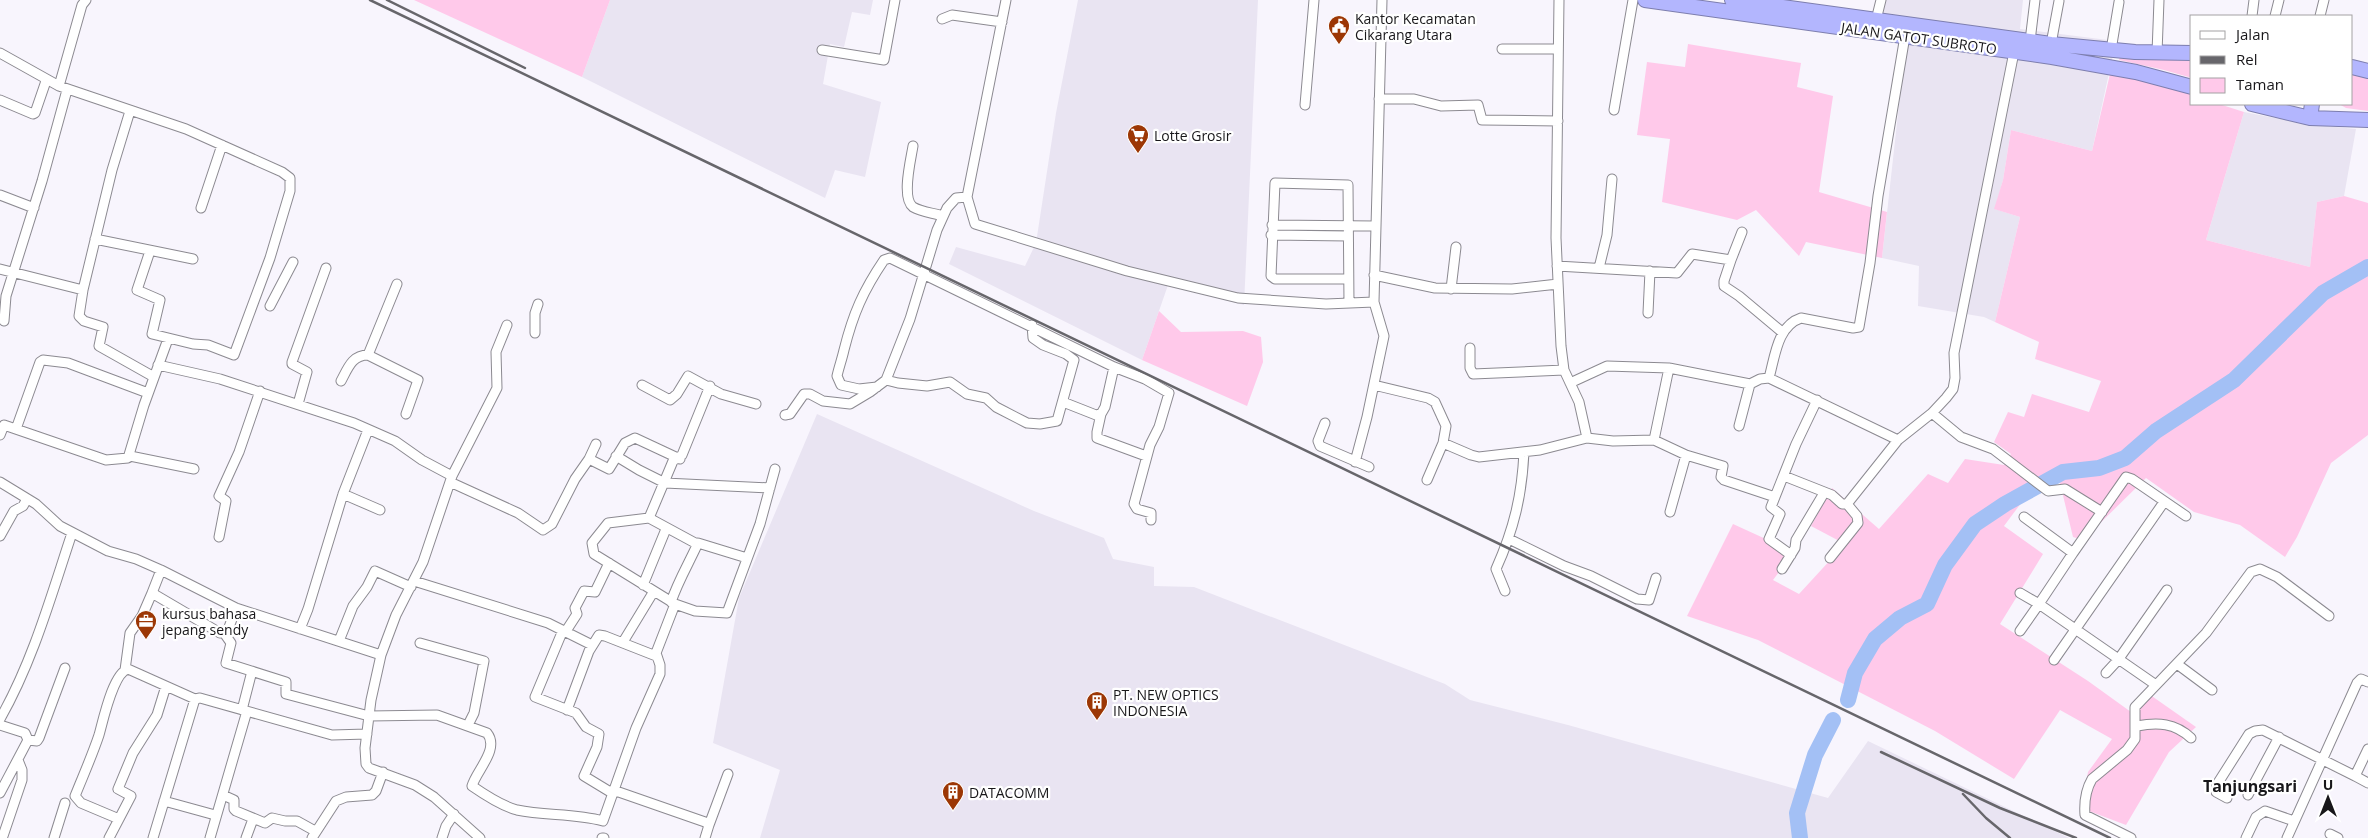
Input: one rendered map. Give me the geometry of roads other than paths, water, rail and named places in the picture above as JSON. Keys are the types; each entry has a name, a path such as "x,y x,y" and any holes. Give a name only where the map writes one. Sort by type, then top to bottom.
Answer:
{"highway":[{"name":"JALAN GATOT SUBROTO","path":"1644,0 2112,67 2190,86"},
{"name":"JALAN GATOT SUBROTO","path":"1732,0 2051,44 2157,53 2190,53"},
{"path":"2353,67 2368,71"},
{"path":"2256,105 2310,118 2368,120"},
{"path":"2310,118 2312,105"}],"street":[{"path":"4,321 6,296 34,208 82,5 86,0"},
{"path":"822,50 884,60 895,0"},
{"path":"1006,0 967,197 971,203 972,217 978,226 1127,271 1247,299 1349,303 1374,302"},
{"path":"1305,105 1314,0"},
{"path":"1355,462 1384,336 1374,302 1382,0"},
{"path":"1559,0 1558,284 1564,370 1580,407 1587,438"},
{"path":"1614,110 1633,0"},
{"path":"1876,20 1881,0"},
{"path":"2030,41 2035,0"},
{"path":"2157,53 2159,0"},
{"path":"2252,15 2254,0"},
{"path":"2276,15 2279,0"},
{"path":"2320,15 2324,0"},
{"path":"2051,44 2059,1"},
{"path":"2112,50 2119,2"},
{"path":"942,19 952,15 1002,22"},
{"path":"1769,378 1782,332 1796,320 1801,318 1853,328 1859,327 1870,263 1878,196 1905,36"},
{"path":"1502,48 1558,48"},
{"path":"1847,504 1898,440 1932,413 1953,388 1955,378 1954,353 2014,52"},
{"path":"1,57 63,88 186,129 290,178 290,191 270,258 235,354 232,355 208,345 168,339 152,333 160,300 137,290 150,251"},
{"path":"0,100 33,114 46,81"},
{"path":"1379,99 1414,99 1441,106 1478,105 1482,120 1558,121"},
{"path":"130,111 112,170 83,290 79,316 84,321 103,328 99,346 154,377"},
{"path":"202,208 222,145"},
{"path":"913,146 907,181 910,203 914,207 943,216"},
{"path":"1599,268 1607,235 1612,179"},
{"path":"1348,280 1272,278 1270,276 1275,183 1347,184 1349,303"},
{"path":"0,195 34,208"},
{"path":"785,415 790,414 804,394 810,394 823,401 850,404 886,380 910,318 923,272 943,216 956,198 967,197"},
{"path":"1272,225 1375,226"},
{"path":"1742,232 1724,281 1724,286 1740,296 1782,332"},
{"path":"1272,235 1348,236"},
{"path":"95,239 193,259"},
{"path":"1451,288 1456,247"},
{"path":"1557,266 1677,273 1692,254 1731,260"},
{"path":"877,387 848,388 841,385 838,380 839,366 848,332 854,320 856,306 870,280 887,258 893,258 1114,367 1144,379 1168,393 1159,427 1146,456 1134,506 1151,513 1151,520"},
{"path":"270,306 293,262"},
{"path":"298,404 307,372 292,364 292,362 326,268"},
{"path":"0,269 83,290"},
{"path":"1648,313 1650,271"},
{"path":"1374,275 1428,288 1512,290 1558,284"},
{"path":"368,355 398,284"},
{"path":"535,333 535,312 538,304"},
{"path":"480,838 454,814 415,785 369,768 366,764 366,734 381,655 396,615 423,562 451,479 498,388 496,352 507,325"},
{"path":"886,380 927,386 950,382 967,394 986,398 1014,418 1033,424 1057,421 1074,360 1066,354 1040,344 1033,338 1032,325"},
{"path":"0,436 2,424 106,460 125,460 130,456 148,393 168,339"},
{"path":"1470,348 1470,368 1473,374 1564,370"},
{"path":"342,381 352,361 357,357 368,355 418,380 406,414"},
{"path":"16,429 40,362 43,360 71,364 148,393"},
{"path":"158,365 220,378 298,404 395,441 451,479 518,513 543,530 552,524 575,479 589,459 596,444"},
{"path":"1570,383 1607,366 1668,368 1750,384 1760,379 1769,378 1898,440"},
{"path":"1114,367 1107,400 1101,414 1097,438 1146,456"},
{"path":"1654,440 1668,368"},
{"path":"642,385 670,400 678,394 686,376 710,386 725,396 756,404"},
{"path":"1739,426 1750,384"},
{"path":"1374,385 1432,400 1446,423 1442,443 1427,480"},
{"path":"649,518 673,462 680,459 710,386"},
{"path":"219,537 226,501 218,496 239,452 260,391"},
{"path":"1791,555 1769,539 1780,514 1771,506 1798,438 1816,400"},
{"path":"1063,402 1096,415 1101,414"},
{"path":"1932,413 1961,437 1993,449 2048,491 2065,489 2102,512"},
{"path":"1325,424 1318,441 1320,446 1369,467"},
{"path":"300,628 308,609 342,494 368,430"},
{"path":"589,459 609,469 625,443 635,438 680,459"},
{"path":"1442,443 1474,456 1524,452 1587,438 1614,441 1654,440 1686,455 1723,466 1722,476 1724,480 1775,497"},
{"path":"1505,591 1496,568 1509,539 1520,494 1524,452"},
{"path":"1670,512 1686,455"},
{"path":"130,456 194,469"},
{"path":"616,456 665,483 770,488"},
{"path":"747,558 697,544 666,529 649,518 611,522 606,525 594,540 592,549 597,558 673,603 695,611 727,613 760,524 775,470"},
{"path":"1784,476 1832,495 1842,504 1847,504 1856,516 1858,523 1830,558"},
{"path":"2020,631 2126,477 2132,479 2186,516"},
{"path":"0,482 27,499 72,533 108,551 136,559 161,570 236,608 381,655"},
{"path":"1782,569 1796,546 1796,540 1824,493"},
{"path":"342,494 380,510"},
{"path":"0,536 14,511 23,506 27,499"},
{"path":"2054,660 2164,502"},
{"path":"2024,516 2073,553"},
{"path":"643,585 666,529"},
{"path":"0,719 17,689 32,652 72,533"},
{"path":"1509,539 1637,599 1649,600 1656,578"},
{"path":"152,593 224,633 231,643 226,663 286,682 286,694 369,716 437,715 487,733 490,740 482,767 472,786 501,803 519,810 568,814 603,821 612,791 638,723 660,674 660,665 656,656 678,581 694,556 697,544"},
{"path":"608,563 595,592 584,591 582,593 574,608 577,614 564,631 535,695 542,701 578,715 588,728 600,734 597,747 584,776 612,791 700,820 708,825"},
{"path":"2131,838 2085,815 2084,802 2088,786 2092,779 2128,750 2135,739 2135,707 2206,633 2251,572 2257,569 2277,577 2329,616"},
{"path":"119,819 81,802 75,796 99,734 106,706 125,670 125,655 130,633 142,616 161,570"},
{"path":"339,641 353,606 367,587 375,571 412,584 540,620 592,645"},
{"path":"2106,673 2118,660 2167,590"},
{"path":"622,642 654,592"},
{"path":"2020,593 2039,604 2156,685"},
{"path":"224,633 228,630 236,608"},
{"path":"568,710 592,645 600,635 656,656"},
{"path":"420,643 484,661 474,712 468,726"},
{"path":"2177,664 2212,690"},
{"path":"28,740 37,741 39,738 65,668"},
{"path":"125,670 195,699 332,735 366,734"},
{"path":"210,838 245,711 252,671"},
{"path":"2287,838 2357,683 2361,679 2368,682"},
{"path":"120,838 110,836 130,796 118,789 133,753 157,715 166,686"},
{"path":"153,838 195,699"},
{"path":"0,724 25,733 28,740 0,793"},
{"path":"2136,726 2170,725 2181,728 2191,738"},
{"path":"2227,798 2216,792 2216,786 2249,734 2254,731 2263,730 2321,761 2368,783"},
{"path":"2248,795 2279,737"},
{"path":"2356,776 2368,749"},
{"path":"3,836 22,780 22,770 18,760"},
{"path":"223,795 234,800 234,809 236,811 253,819 265,824 273,818 297,821 314,834 338,800 375,793 382,772"},
{"path":"705,838 708,825 728,774"},
{"path":"164,802 216,815"},
{"path":"54,838 65,803"},
{"path":"2246,838 2256,817 2265,811 2294,821"},
{"path":"442,838 454,814"},
{"path":"246,838 253,819"}],"waterway":[{"path":"1848,700 1855,673 1875,639 1900,618 1927,604 1945,565 1975,524 2005,504 2063,472 2099,468 2125,458 2156,431 2234,380 2323,293 2368,267"},
{"path":"1800,838 1797,813 1815,755 1833,720"}],"railway":[{"path":"370,0 2110,838"},
{"path":"387,0 525,68"},
{"path":"1881,752 2000,808 2076,838"},
{"path":"1963,794 1986,818 2010,838"}],"place":[{"name":"Kantor Kecamatan Cikarang Utara","path":"1339,45"},
{"name":"Lotte Grosir","path":"1138,154"},
{"name":"kursus bahasa jepang sendy","path":"146,640"},
{"name":"PT. NEW OPTICS INDONESIA","path":"1097,721"},
{"name":"DATACOMM","path":"953,811"}],"district":[{"name":"Tanjungsari","path":"2250,786"}]}
